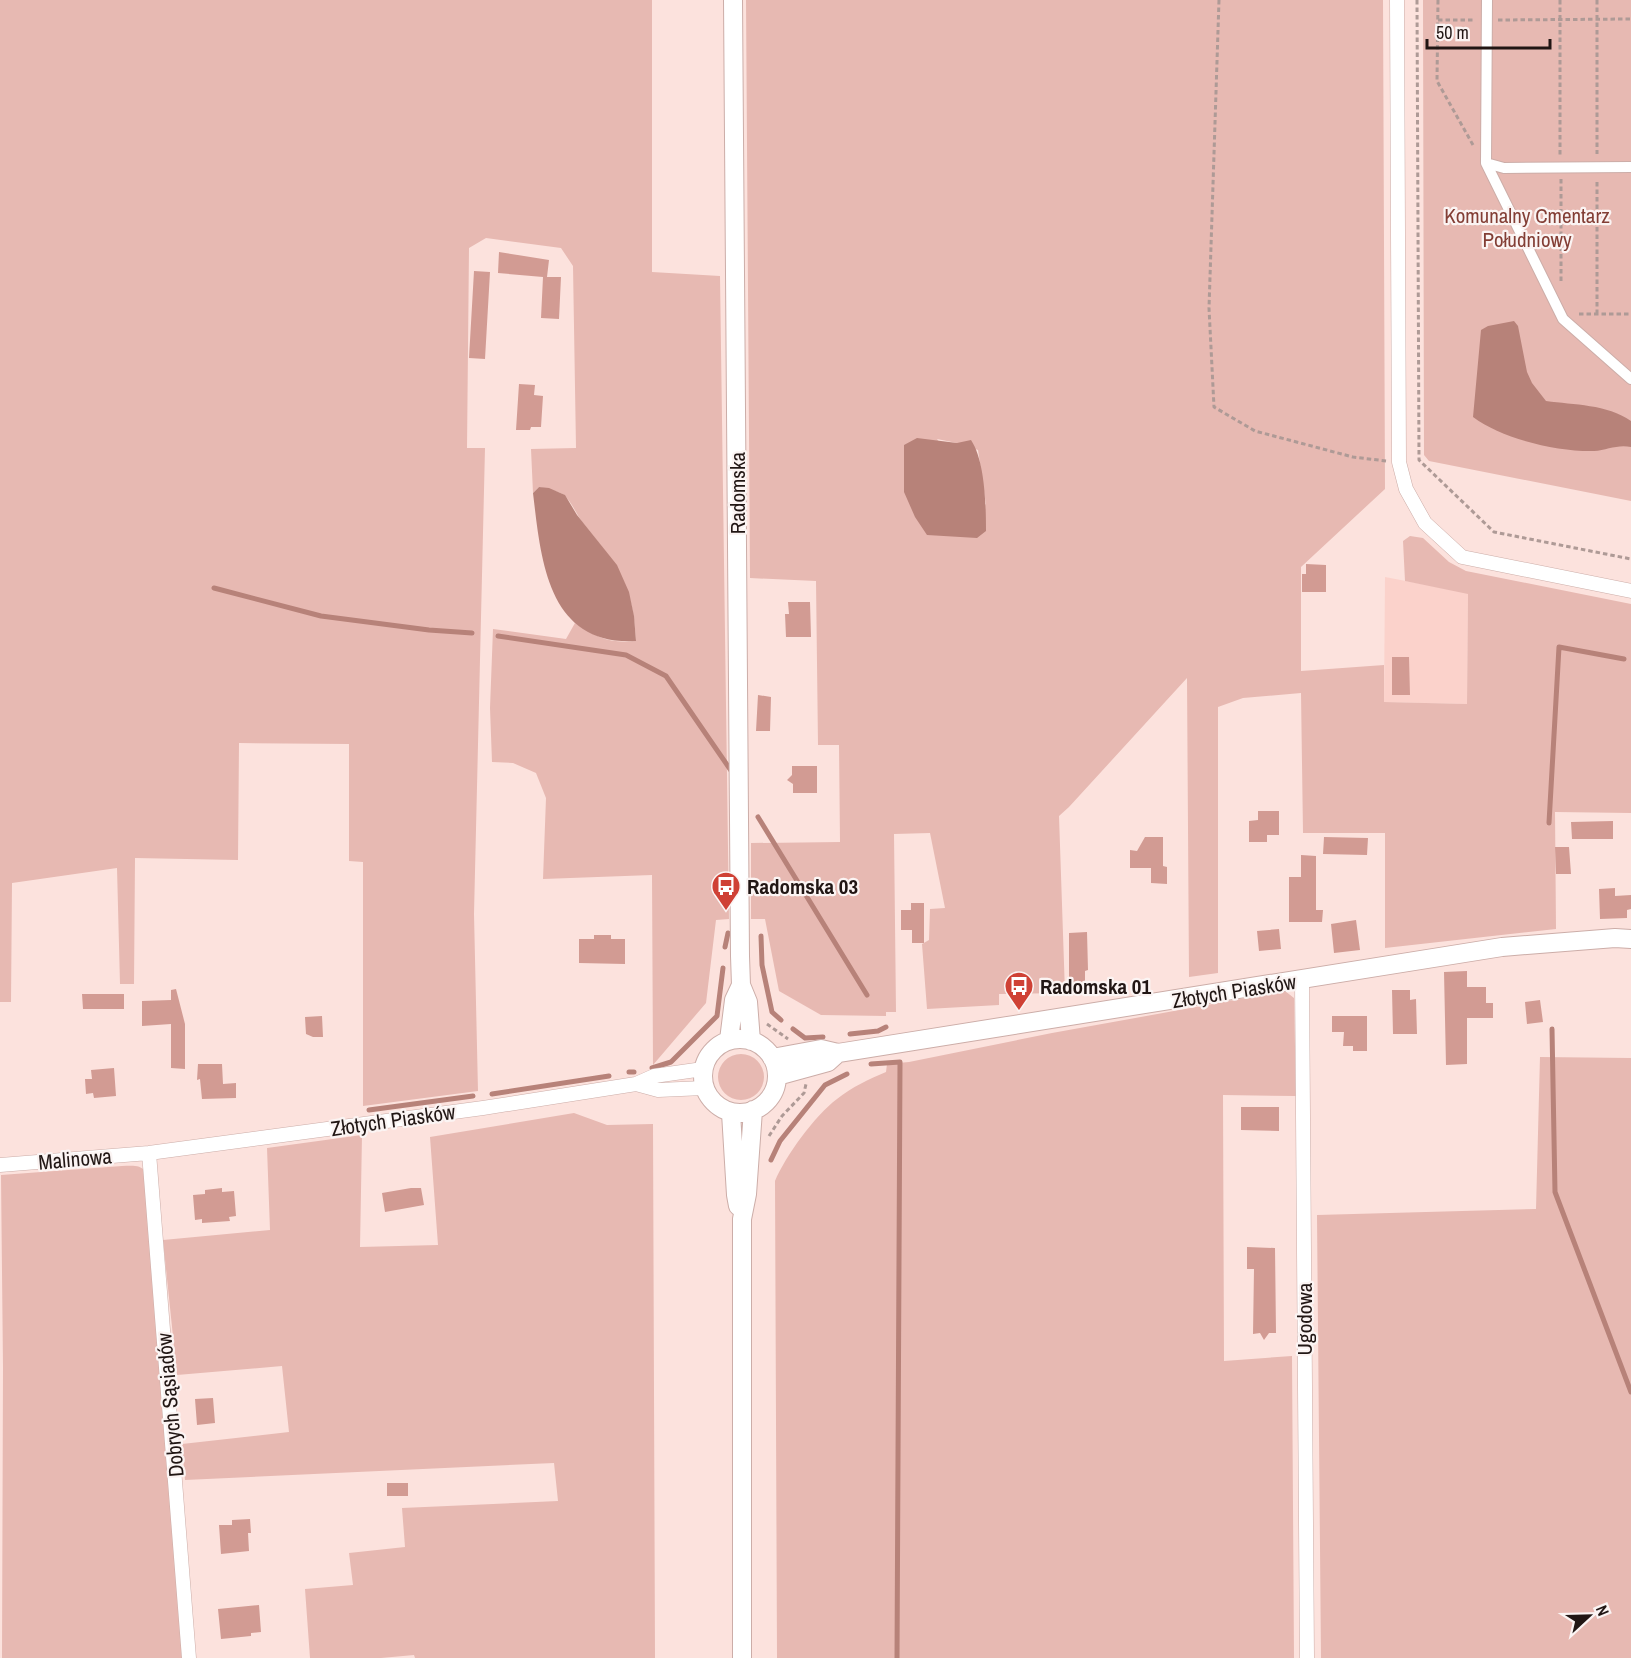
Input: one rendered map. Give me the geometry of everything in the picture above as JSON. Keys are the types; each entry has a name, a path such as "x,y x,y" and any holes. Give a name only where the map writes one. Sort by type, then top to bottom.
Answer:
{"street":[{"name":"Radomska","path":"733,0 741,985 748,1002 751,1041"},
{"path":"1397,0 1399,462 1406,489 1425,523 1462,557 1631,591"},
{"path":"1487,0 1486,163 1563,319 1631,379"},
{"path":"1486,163 1504,168 1631,167"},
{"name":"Złotych Piasków","path":"772,1058 821,1049 838,1053 1502,947 1615,938 1631,939"},
{"name":"Ugodowa","path":"1302,980 1307,1658"},
{"name":"Radomska","path":"729,1041 734,1000 741,985"},
{"path":"739,1039 751,1041 766,1050 772,1058 777,1076 772,1095 753,1110 740,1114 731,1113 715,1104 704,1088 703,1069 712,1051 729,1041 739,1039"},
{"name":"Złotych Piasków","path":"777,1076 828,1062 838,1053"},
{"name":"Złotych Piasków","path":"149,1153 483,1108 636,1084 654,1076 703,1069"},
{"name":"Złotych Piasków","path":"636,1084 658,1090 704,1088"},
{"path":"741,1219 747,1194 753,1110"},
{"path":"731,1113 736,1195 741,1219 742,1658"},
{"name":"Malinowa","path":"0,1165 149,1153"},
{"name":"Dobrych Sąsiadów","path":"149,1153 189,1658"}],"path":[{"path":"1219,0 1209,309 1214,408 1254,431 1353,458 1399,462"},
{"path":"1417,0 1419,460 1494,532 1631,560"},
{"path":"1438,0 1437,81 1475,149 1486,163"},
{"path":"1438,20 1631,19"},
{"path":"1560,314 1631,314"},
{"path":"764,1015 767,1025 788,1039"},
{"path":"765,1143 782,1116 804,1092 806,1079"}],"shaded area":[{"path":"1514,321 1518,326 1527,372 1532,383 1546,401 1601,408 1622,415 1631,421 1631,447 1580,451 1531,443 1499,432 1473,417 1481,330 1488,326"},
{"path":"917,438 957,443 971,440 982,471 985,496 986,531 977,538 927,535 915,517 904,492 904,445"},
{"path":"539,487 549,488 565,495 577,515 617,565 629,592 636,641 606,639 583,629 566,614 554,594 540,545 533,493"},
{"path":"1385,577 1468,593 1467,704 1384,702"}],"green space":[{"path":"0,0 652,0 652,272 720,276 729,919 716,920 706,1003 653,1065 652,875 543,879 546,798 536,773 513,763 492,762 490,708 493,629 566,639 575,623 604,638 636,641 627,590 622,577 606,552 563,494 539,487 533,493 531,449 576,448 573,266 561,248 486,238 469,248 467,448 485,448 474,914 478,1091 363,1106 363,862 349,861 349,744 239,743 238,860 135,858 134,984 120,984 117,868 12,883 11,1002 0,1002"},
{"path":"746,0 1383,0 1385,489 1301,567 1301,671 1384,665 1384,702 1467,704 1468,594 1405,581 1403,541 1410,536 1423,538 1449,562 1466,571 1631,604 1631,813 1555,812 1556,929 1385,948 1385,833 1303,833 1301,693 1243,698 1218,707 1218,973 1189,977 1187,678 1059,816 1065,993 999,994 999,1005 927,1009 922,944 929,940 930,909 945,908 930,833 894,834 896,1012 886,1012 886,1016 821,1015 779,991 765,919 751,919 751,843 840,842 839,745 818,745 816,581 750,578","holes":["937,439 978,450 986,505"]},
{"name":"Komunalny Cmentarz Południowy","path":"1423,0 1631,0 1631,501 1429,461 1424,455"},
{"path":"1285,991 1294,998 1296,1096 1223,1095 1224,1361 1292,1356 1294,1658 777,1658 775,1181 801,1137 828,1106 855,1087 886,1072 887,1064 909,1062 1052,1033"},
{"path":"741,1054 757,1061 764,1077 757,1093 741,1100 725,1093 718,1077 725,1061"},
{"path":"1540,1057 1631,1058 1631,1658 1321,1658 1317,1215 1536,1209"},
{"path":"574,1113 607,1125 653,1124 655,1658 415,1658 414,1655 381,1658 310,1658 305,1589 353,1585 349,1553 405,1547 402,1508 558,1501 554,1463 185,1480 182,1444 289,1432 282,1366 177,1375 163,1240 270,1230 267,1148 362,1135 360,1247 438,1245 430,1137"},
{"path":"122,1166 138,1167 146,1172 182,1658 2,1658 1,1175"}],"building":[{"path":"499,252 549,260 547,277 561,277 559,319 541,318 543,277 498,273"},
{"path":"474,271 490,272 485,359 469,358"},
{"path":"519,384 535,385 534,395 543,396 541,427 516,430"},
{"path":"1306,564 1326,565 1326,592 1302,592 1302,574 1306,574"},
{"path":"788,602 810,602 811,637 786,637 785,614 789,614"},
{"path":"1392,657 1409,657 1410,695 1392,695"},
{"path":"758,695 771,697 770,731 756,731"},
{"path":"792,766 817,766 817,793 793,793 793,784 787,780 792,775"},
{"path":"1258,811 1279,811 1279,835 1267,835 1267,842 1249,842 1249,821 1258,820"},
{"path":"1613,821 1613,839 1572,839 1571,822"},
{"path":"1145,837 1163,837 1163,866 1167,867 1167,884 1151,883 1151,868 1130,868 1130,850 1137,851"},
{"path":"1324,837 1368,838 1367,855 1323,854"},
{"path":"1555,847 1569,847 1571,874 1556,874"},
{"path":"1301,855 1316,856 1316,910 1323,910 1322,922 1289,922 1289,877 1301,877"},
{"path":"1615,888 1615,896 1631,895 1631,909 1627,910 1627,918 1600,919 1599,889"},
{"path":"911,903 924,903 924,943 912,943 912,930 901,930 901,910 911,910"},
{"path":"1356,920 1360,950 1334,953 1331,924"},
{"path":"1279,929 1281,949 1259,951 1257,931"},
{"path":"1087,932 1088,970 1085,971 1085,983 1069,983 1069,933"},
{"path":"594,935 611,935 611,939 625,939 625,964 579,963 579,939 594,939"},
{"path":"1467,971 1467,987 1486,987 1486,1003 1493,1003 1493,1018 1467,1018 1467,1064 1446,1065 1444,972"},
{"path":"176,989 185,1024 185,1069 171,1068 171,1024 142,1026 142,1001 171,1000 171,990"},
{"path":"1392,990 1410,990 1410,1000 1416,999 1417,1034 1393,1034"},
{"path":"82,994 124,994 124,1009 83,1009"},
{"path":"1540,1000 1543,1022 1527,1024 1525,1002"},
{"path":"322,1016 323,1037 306,1034 305,1017"},
{"path":"1332,1016 1367,1016 1367,1051 1353,1051 1353,1046 1343,1046 1344,1032 1332,1032"},
{"path":"198,1064 222,1064 223,1084 236,1083 236,1098 202,1099 200,1079 197,1080"},
{"path":"114,1068 116,1096 94,1098 93,1093 86,1094 85,1079 92,1079 91,1070"},
{"path":"1241,1107 1279,1107 1279,1131 1241,1130"},
{"path":"222,1188 222,1192 234,1191 236,1216 229,1217 230,1221 202,1223 202,1219 195,1220 193,1195 205,1194 205,1190"},
{"path":"421,1188 424,1205 385,1212 382,1193"},
{"path":"1247,1247 1275,1248 1276,1333 1269,1333 1264,1340 1260,1333 1253,1334 1254,1269 1247,1269"},
{"path":"213,1398 215,1423 197,1425 195,1399"},
{"path":"387,1483 408,1483 408,1496 387,1496"},
{"path":"250,1519 249,1551 221,1554 219,1525 232,1525 232,1520"},
{"path":"259,1605 261,1632 251,1633 251,1636 221,1639 218,1609"}],"waterway":[{"path":"214,588 321,616 429,630 472,633"},
{"path":"498,636 626,655 666,676 732,772"},
{"path":"1549,823 1559,647 1624,659"},
{"path":"758,817 867,995"},
{"path":"725,947 728,933"},
{"path":"761,936 762,965 772,1012 781,1020"},
{"path":"652,1068 671,1062 717,1016 723,968"},
{"path":"850,1034 878,1031 886,1027"},
{"path":"793,1029 805,1038 823,1037"},
{"path":"1552,1029 1555,1192 1631,1392"},
{"path":"871,1064 900,1062 897,1658"},
{"path":"629,1072 634,1072"},
{"path":"771,1160 780,1141 825,1085 847,1074"},
{"path":"492,1094 609,1076"},
{"path":"369,1110 473,1096"}],"place":[{"name":"Radomska 03","path":"726,912"},
{"name":"Radomska 01","path":"1019,1012"}]}
